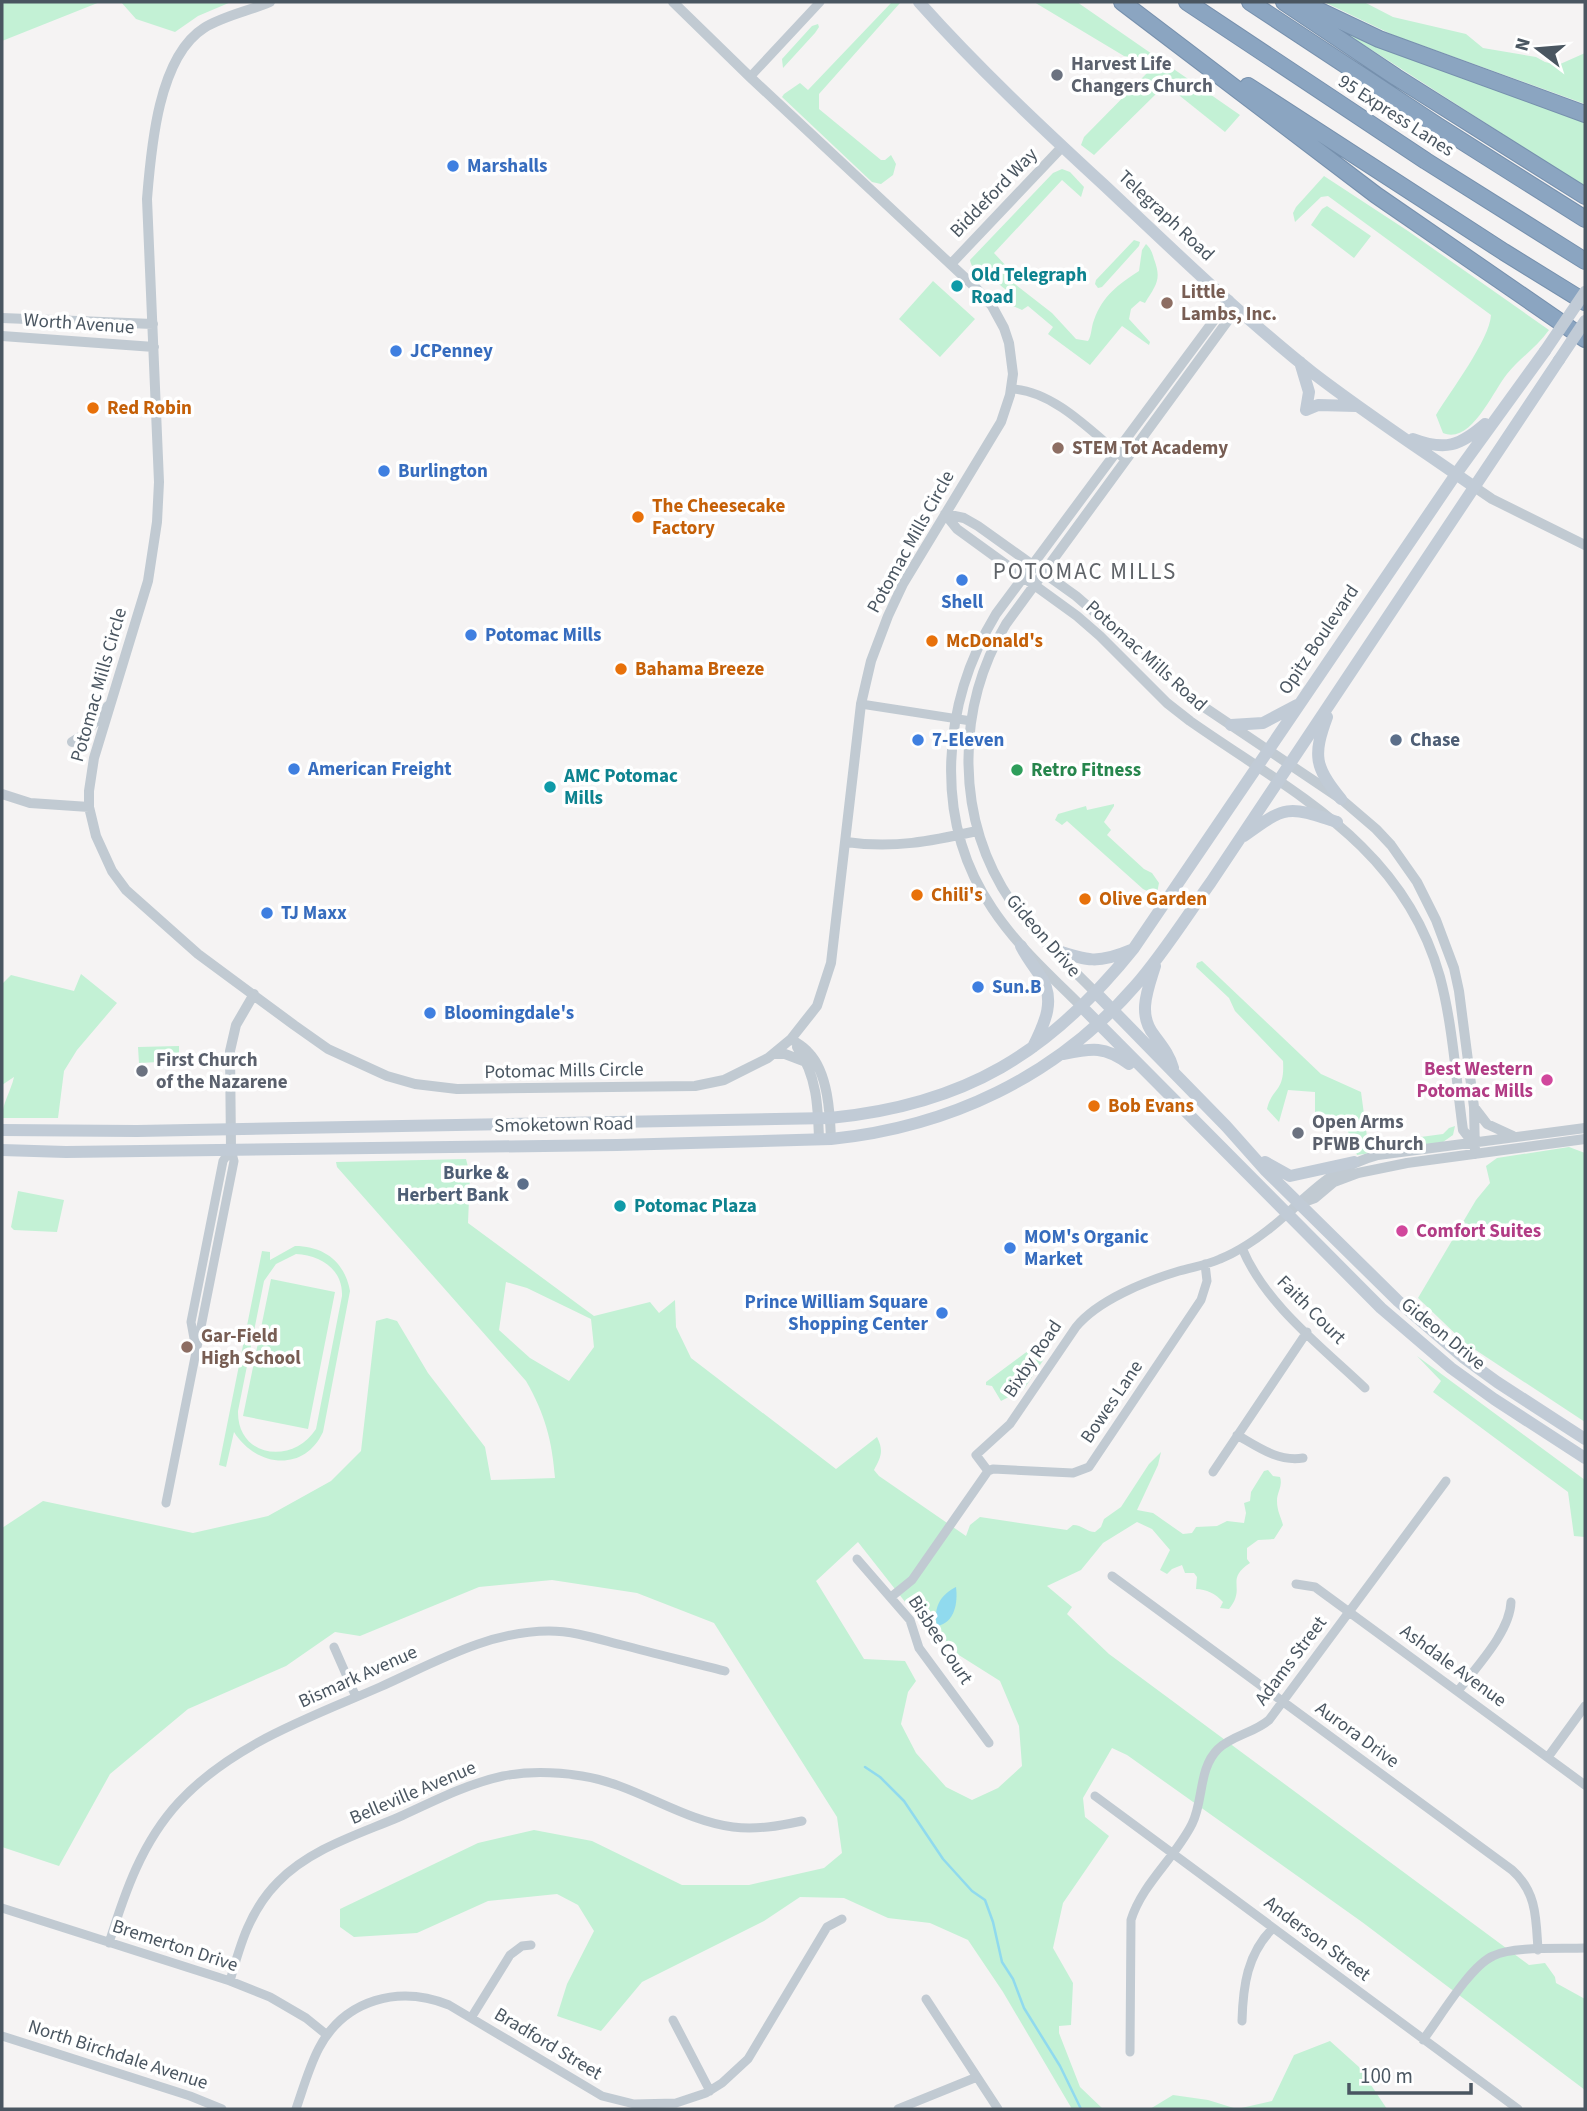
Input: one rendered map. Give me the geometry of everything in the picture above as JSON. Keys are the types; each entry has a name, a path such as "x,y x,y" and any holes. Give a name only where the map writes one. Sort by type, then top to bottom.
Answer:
{"highway":[{"name":"95 Express Lanes","path":"1187,2 1426,161 1585,261"},
{"path":"1251,2 1437,126 1585,219"},
{"path":"1284,2 1396,77 1585,196"},
{"path":"1301,2 1379,39 1585,114"},
{"path":"1128,7 1422,200 1585,302"},
{"path":"1128,7 1376,195 1585,339"}],"main road":[{"name":"Telegraph Road","path":"919,2 956,43 1062,147 1233,304 1300,362 1357,406 1474,486"},
{"name":"Opitz Boulevard","path":"1082,1007 1134,948 1456,474 1585,292"},
{"path":"1098,1023 1113,1010 1158,957 1585,321"},
{"path":"1300,362 1308,392 1306,411 1318,405 1357,406"},
{"path":"1398,434 1434,446 1455,444 1475,433 1516,390"},
{"path":"1334,698 1318,740 1317,752 1329,786 1340,799"},
{"path":"1231,725 1267,722 1301,703"},
{"path":"1238,840 1283,811 1302,810 1337,822"},
{"path":"1021,946 1044,981 1049,1000 1044,1024 1032,1049"},
{"path":"1055,950 1091,961 1116,956 1134,948"},
{"path":"1158,957 1145,996 1145,1013 1148,1026 1167,1052 1174,1072"},
{"name":"Gideon Drive","path":"1096,993 1298,1203 1398,1301 1497,1382 1585,1440"},
{"name":"Gideon Drive","path":"1082,1007 1359,1287 1419,1342 1494,1399 1585,1458"},
{"name":"Smoketown Road","path":"2,1130 73,1132 824,1119 877,1112 927,1100 980,1079 1032,1049 1058,1030 1082,1007"},
{"name":"Smoketown Road","path":"2,1150 825,1139 886,1132 946,1115 995,1094 1057,1055 1098,1023"},
{"path":"1057,1055 1086,1049 1106,1050 1146,1072"},
{"path":"498,1125 498,1145"},
{"path":"1256,1157 1290,1176 1354,1162"}],"street":[{"name":"Potomac Mills Circle","path":"270,2 206,27 187,41 174,62 158,114 147,198 159,482 157,522 146,589 94,758 89,791 91,822 103,854 126,890 198,954 294,1025 344,1058 387,1076 438,1088 502,1090 695,1086 731,1077 774,1054 811,1015 826,983 831,963 861,704 871,661 890,610 1000,422 1012,389 1012,359 1006,336 997,314 976,288 673,2"},
{"path":"750,77 820,2"},
{"name":"Biddeford Way","path":"951,264 1062,147"},
{"name":"Gideon Drive","path":"1082,1007 1021,946 980,889 968,865 958,835 952,786 955,719 964,682 977,649 996,614 1115,451 1233,304"},
{"name":"Gideon Drive","path":"1096,993 1022,916 992,867 977,831 970,793 968,755 975,699 989,656 1006,624 1126,460 1233,304"},
{"name":"Worth Avenue","path":"2,318 153,324"},
{"name":"Worth Avenue","path":"2,336 154,347"},
{"path":"1012,389 1044,396 1126,460"},
{"name":"Telegraph Road","path":"1474,486 1492,499 1585,545"},
{"name":"Potomac Mills Road","path":"946,514 960,531 1100,636 1167,703 1337,822 1361,844 1395,883 1423,932 1433,958 1445,1000 1463,1130 1474,1148"},
{"name":"Potomac Mills Road","path":"946,514 971,522 1044,572 1097,613 1178,687 1340,799 1391,845 1417,882 1434,915 1459,991 1474,1107 1474,1148"},
{"path":"72,742 85,734 112,701"},
{"path":"861,704 971,721"},
{"path":"2,794 30,803 89,807"},
{"path":"846,842 887,846 920,843 977,831"},
{"path":"166,1503 234,1161 231,1149 230,1051 242,1011 254,994"},
{"path":"808,1057 807,1032 811,1015"},
{"path":"791,1039 808,1057 824,1084 825,1139"},
{"path":"774,1054 808,1057"},
{"path":"1474,1107 1493,1129 1515,1137"},
{"path":"1298,1203 1315,1198 1334,1182 1358,1173 1515,1137 1585,1128"},
{"path":"1287,1214 1322,1182 1354,1162 1378,1155 1585,1139"},
{"name":"Bixby Road","path":"988,1471 976,1455 1010,1424 1080,1321 1109,1300 1156,1279 1205,1265 1242,1248 1287,1214"},
{"name":"Faith Court","path":"1242,1248 1264,1288 1365,1388"},
{"name":"Bowes Lane","path":"988,1471 993,1469 1073,1473 1089,1467 1201,1300 1206,1281 1205,1265"},
{"path":"1213,1472 1307,1332"},
{"path":"1237,1435 1276,1456 1285,1459 1303,1458"},
{"path":"891,1597 912,1580 988,1471"},
{"name":"Adams Street","path":"1130,2052 1131,1920 1138,1902 1195,1817 1203,1778 1212,1757 1226,1743 1262,1727 1446,1481"},
{"name":"Bisbee Court","path":"858,1559 910,1620 919,1648 989,1742"},
{"name":"Aurora Drive","path":"1112,1576 1517,1875 1534,1902 1538,1950"},
{"name":"Ashdale Avenue","path":"1296,1584 1315,1587 1585,1785"},
{"path":"1458,1691 1504,1628 1511,1602"},
{"name":"Bismark Avenue","path":"109,1943 137,1864 148,1843 178,1802 215,1769 253,1744 356,1697 477,1644 512,1634 549,1631 584,1635 725,1671"},
{"path":"334,1647 356,1697"},
{"path":"1548,1757 1585,1706"},
{"name":"Belleville Avenue","path":"230,1981 242,1941 255,1912 266,1895 291,1870 323,1849 481,1782 524,1773 565,1773 606,1781 723,1825 752,1828 802,1821"},
{"name":"Anderson Street","path":"1095,1796 1518,2109"},
{"name":"Bremerton Drive","path":"2,1908 230,1981 278,2001 327,2035"},
{"name":"Bradford Street","path":"296,2109 314,2059 327,2035 355,2010 394,1995 434,1999 471,2018 590,2090 617,2101 650,2105 691,2099 710,2091 748,2059 827,1927 842,1919"},
{"path":"1242,2021 1249,1965 1259,1944 1273,1928"},
{"path":"471,2018 510,1955 522,1946 531,1945"},
{"path":"1423,2040 1483,1962 1500,1953 1585,1948"},
{"path":"926,1998 999,2109"},
{"path":"673,2020 710,2091"},
{"name":"North Birchdale Avenue","path":"2,2036 190,2096 222,2109"},
{"path":"898,2109 977,2077"}],"green space":[{"path":"2,2 100,2 2,41"},
{"path":"121,2 231,2 198,16 175,32 136,19"},
{"path":"892,2 900,3 819,94 819,109 881,160 891,155 896,164 893,175 881,184 872,182 782,97 800,83 808,90"},
{"path":"1034,2 1077,2 1240,115 1225,132 1175,92 1157,93 1094,155 1081,145 1084,137 1149,71"},
{"path":"1324,2 1364,2 1393,17 1466,34 1483,48 1536,57 1558,65 1585,53 1585,104 1393,35"},
{"path":"818,24 815,33 783,68 782,59 812,26"},
{"path":"1336,27 1585,120 1585,187"},
{"path":"1062,169 1070,172 1084,187 1081,197 1062,180 994,253 1008,268 1011,281 1052,313 1076,339 1088,341 1098,311 1107,297 1139,271 1142,250 1146,244 1152,252 1158,272 1157,282 1145,303 1140,301 1131,309 1129,319 1150,342 1149,345 1122,326 1090,365 1048,334 1053,327 1028,306 1022,310 1013,306 1014,295 991,277 976,270 970,260 1053,173"},
{"path":"1324,176 1549,330 1507,374 1480,414 1463,431 1453,435 1443,433 1436,415 1477,351 1491,315 1328,196 1321,197 1295,222 1293,213 1296,207"},
{"path":"1327,206 1371,236 1354,258 1311,225"},
{"path":"1134,240 1140,242 1139,246 1102,287 1098,288 1096,280"},
{"path":"933,281 975,319 940,357 899,319"},
{"path":"1114,804 1104,822 1111,830 1107,835 1144,869 1152,873 1159,883 1157,893 1143,889 1067,821 1062,825 1055,820 1058,814 1086,806 1087,810"},
{"path":"1202,961 1321,1074 1361,1092 1368,1144 1443,1134 1455,1126 1453,1135 1443,1142 1357,1155 1344,1121 1315,1116 1315,1092 1288,1090 1279,1122 1267,1109 1282,1079 1283,1061 1235,1011 1229,998 1196,967 1197,963"},
{"path":"81,974 117,1003 77,1050 64,1071 58,1118 2,1118 14,1077 2,1085 2,984 11,975 74,991"},
{"path":"179,1046 179,1061 139,1063 138,1047"},
{"path":"1569,1147 1585,1153 1585,1422 1465,1343 1418,1298 1476,1200 1490,1183 1486,1166 1497,1158"},
{"path":"466,1159 470,1175 468,1223 594,1316 650,1302 659,1313 675,1300 676,1327 691,1358 836,1469 877,1437 881,1454 874,1470 879,1476 966,1536 970,1525 980,1517 1067,1530 1076,1525 1095,1532 1104,1519 1121,1507 1149,1464 1161,1452 1158,1465 1137,1510 1153,1513 1183,1534 1192,1533 1196,1527 1217,1526 1227,1521 1244,1523 1244,1503 1250,1501 1251,1492 1264,1471 1268,1470 1273,1476 1280,1477 1277,1505 1283,1525 1274,1539 1258,1540 1247,1548 1247,1559 1250,1563 1238,1574 1236,1595 1229,1609 1220,1608 1223,1602 1214,1594 1196,1589 1197,1577 1194,1573 1185,1573 1182,1565 1167,1574 1160,1570 1170,1550 1152,1529 1137,1522 1103,1543 1081,1570 1047,1586 1072,1607 1067,1614 1109,1654 1529,1965 1545,1963 1556,1983 1585,1999 1585,2090 1362,1922 1127,1755 1112,1748 1083,1798 1085,1817 1109,1836 1063,1903 1053,1948 1073,1983 1071,2025 1059,2026 1059,2033 1080,2087 1103,2109 1072,2109 1003,1992 968,1940 930,1923 888,1918 844,1898 800,1897 764,1921 642,1982 601,2031 557,2016 567,1984 594,1931 578,1905 557,1894 488,1901 417,1933 354,1937 340,1927 340,1909 478,1843 534,1830 592,1841 682,1885 749,1885 824,1868 842,1853 837,1817 714,1623 637,1593 552,1580 479,1587 360,1636 335,1632 286,1666 188,1709 110,1774 59,1866 2,1847 2,1528 43,1501 193,1533 268,1516 331,1481 361,1451 376,1321 387,1318 397,1321 428,1373 485,1447 491,1480 555,1478 546,1428 526,1381 337,1167 336,1162","holes":["506,1282 527,1288 591,1319 594,1347 569,1381 530,1358 499,1330","858,1542 935,1640 1000,1681 1019,1726 1022,1766 998,1788 972,1800 946,1787 916,1753 901,1724 908,1692 916,1681 905,1661 864,1659 816,1581"]},
{"path":"18,1191 64,1200 57,1232 14,1230 11,1227"},
{"path":"295,1246 315,1249 338,1264 347,1281 350,1291 323,1432 315,1445 304,1454 280,1460 255,1453 243,1444 234,1432 226,1467 219,1465 262,1251 270,1252 270,1260","holes":["296,1254 321,1261 334,1271 339,1278 342,1296 316,1429 294,1448 281,1452 268,1451 256,1447 247,1439 240,1427 238,1411 264,1281 276,1264"]},
{"path":"271,1279 335,1292 308,1429 243,1416"},
{"path":"1040,1342 1045,1354 1044,1359 1024,1389 1001,1401 992,1386 986,1385 986,1382"},
{"path":"1417,1356 1585,1480 1585,1537 1574,1536 1568,1492 1433,1392 1441,1381"},
{"path":"1330,2041 1359,2067 1387,2109 1237,2109 1272,2101 1294,2055"},
{"path":"1173,2095 1208,2100 1237,2109 1150,2109"}],"water":[{"path":"956,1587 954,1611 948,1621 937,1626 936,1613 939,1603"}],"waterway":[{"path":"865,1767 880,1777 904,1801 943,1859 972,1891 985,1900 1002,1962 1013,1979 1024,2008 1060,2066 1081,2109"}],"place":[{"name":"Harvest Life Changers Church","path":"1057,75"},
{"name":"Marshalls","path":"453,166"},
{"name":"Old Telegraph Road","path":"957,286"},
{"name":"Little Lambs, Inc.","path":"1167,303"},
{"name":"JCPenney","path":"396,351"},
{"name":"Red Robin","path":"93,408"},
{"name":"STEM Tot Academy","path":"1058,448"},
{"name":"Burlington","path":"384,471"},
{"name":"The Cheesecake Factory","path":"638,517"},
{"name":"Shell","path":"962,580"},
{"name":"Potomac Mills","path":"471,635"},
{"name":"McDonald's","path":"932,641"},
{"name":"Bahama Breeze","path":"621,669"},
{"name":"7-Eleven","path":"918,740"},
{"name":"Chase","path":"1396,740"},
{"name":"American Freight","path":"294,769"},
{"name":"Retro Fitness","path":"1017,770"},
{"name":"AMC Potomac Mills","path":"550,787"},
{"name":"Chili's","path":"917,895"},
{"name":"Olive Garden","path":"1085,899"},
{"name":"TJ Maxx","path":"267,913"},
{"name":"Sun.B","path":"978,987"},
{"name":"Bloomingdale's","path":"430,1013"},
{"name":"First Church of the Nazarene","path":"142,1071"},
{"name":"Best Western Potomac Mills","path":"1547,1080"},
{"name":"Bob Evans","path":"1094,1106"},
{"name":"Open Arms PFWB Church","path":"1298,1133"},
{"name":"Burke & Herbert Bank","path":"523,1184"},
{"name":"Potomac Plaza","path":"620,1206"},
{"name":"Comfort Suites","path":"1402,1231"},
{"name":"MOM's Organic Market","path":"1010,1248"},
{"name":"Prince William Square Shopping Center","path":"942,1313"},
{"name":"Gar-Field High School","path":"187,1347"}],"district":[{"name":"POTOMAC MILLS","path":"1085,571"}]}
